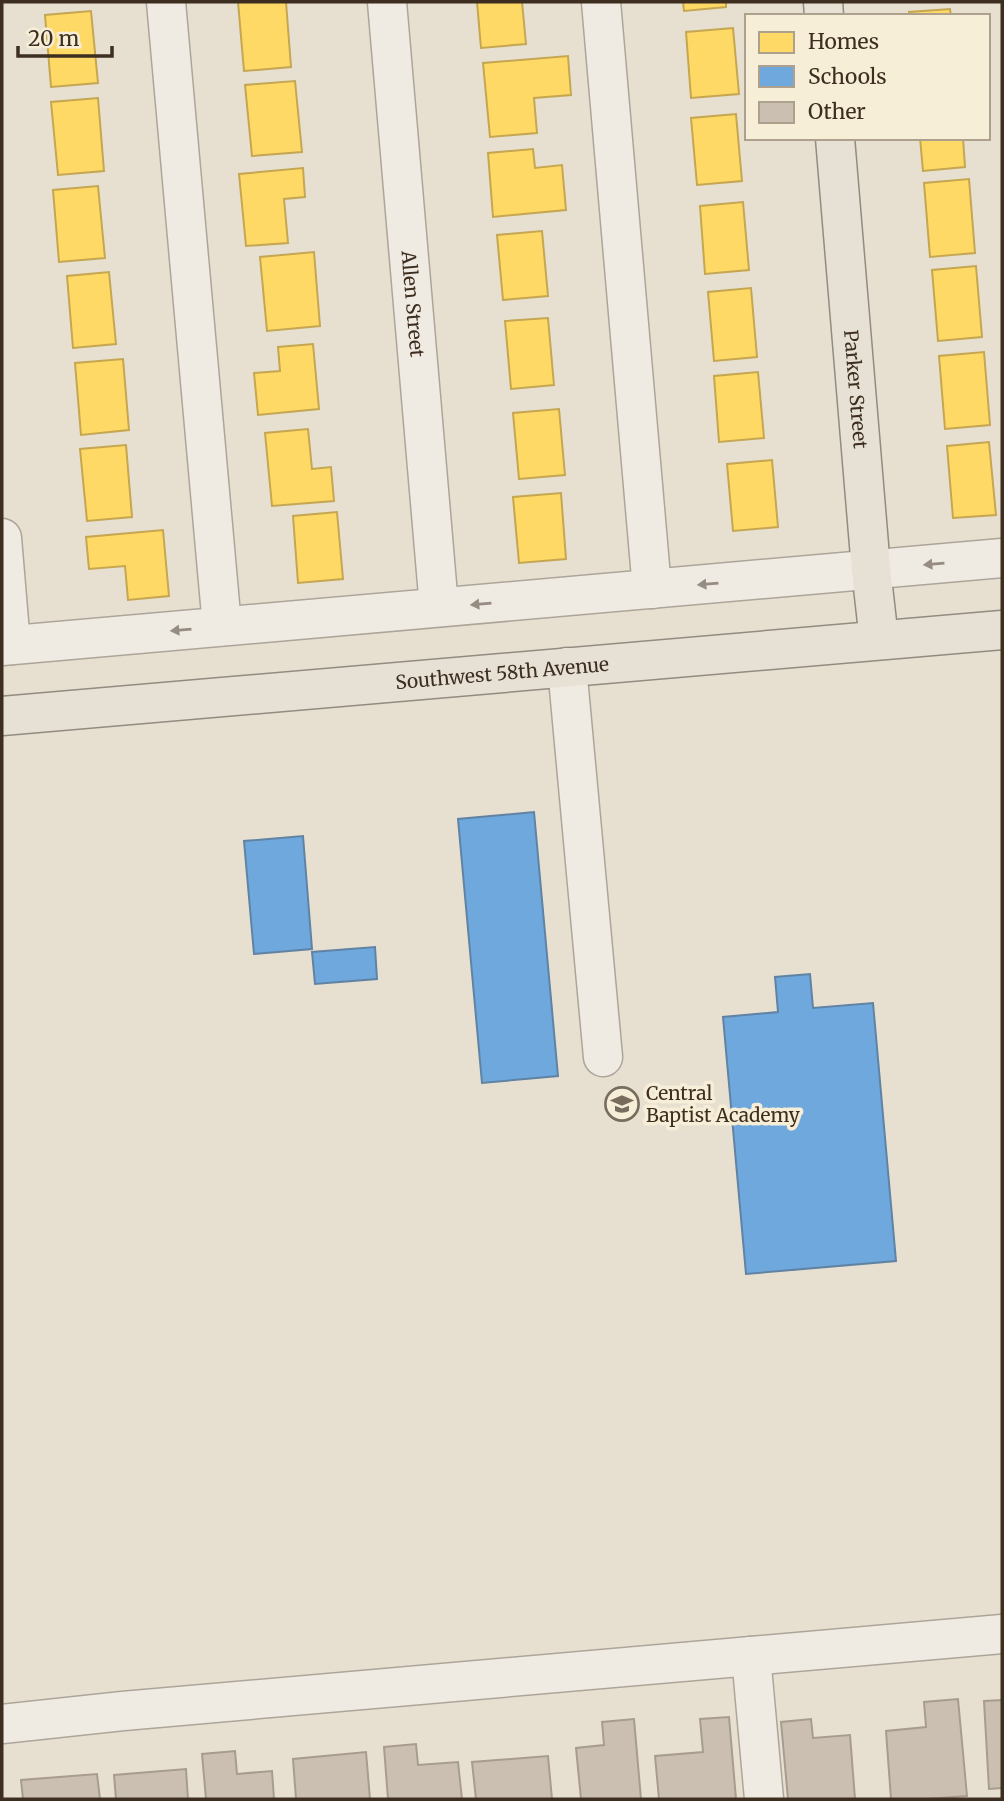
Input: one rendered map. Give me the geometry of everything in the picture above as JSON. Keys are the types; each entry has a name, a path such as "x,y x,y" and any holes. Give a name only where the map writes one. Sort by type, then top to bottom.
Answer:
{"main road":[{"name":"Parker Street","path":"835,140 879,640"},
{"name":"Southwest 58th Avenue","path":"2,716 1002,630"}],"street":[{"path":"166,2 222,626"},
{"name":"Allen Street","path":"387,2 439,607"},
{"path":"601,2 652,589"},
{"path":"2,538 6,645 1002,558"},
{"path":"567,667 603,1057"},
{"path":"2,1724 123,1711 1002,1634"},
{"path":"751,1656 764,1799"}],"building: Homes":[{"path":"238,2 286,2 291,67 244,71"},
{"path":"477,2 522,2 526,44 481,48"},
{"path":"683,2 726,2 726,7 684,11"},
{"path":"950,9 951,14 909,14"},
{"path":"91,11 98,83 51,87 45,15"},
{"path":"733,28 739,94 691,98 686,32"},
{"path":"568,56 571,95 534,98 537,133 490,137 483,63"},
{"path":"295,81 302,152 252,156 245,85"},
{"path":"98,98 104,171 58,175 51,102"},
{"path":"736,114 742,181 697,185 691,118"},
{"path":"920,140 963,140 965,167 923,171"},
{"path":"533,149 535,168 562,165 566,210 493,217 488,153"},
{"path":"303,168 305,197 284,199 288,243 246,246 239,174"},
{"path":"969,179 975,253 930,257 924,183"},
{"path":"98,186 105,258 59,262 53,190"},
{"path":"743,202 749,270 705,274 700,206"},
{"path":"542,231 548,296 503,300 497,235"},
{"path":"314,252 320,326 267,331 260,257"},
{"path":"976,266 982,337 938,341 932,270"},
{"path":"109,272 116,344 73,348 67,276"},
{"path":"751,288 757,357 714,361 708,292"},
{"path":"548,318 554,385 511,389 505,321"},
{"path":"313,344 319,409 258,415 254,373 280,371 278,347"},
{"path":"984,352 990,425 945,429 939,356"},
{"path":"123,359 129,430 81,435 75,363"},
{"path":"758,372 764,438 719,442 714,376"},
{"path":"559,409 565,475 519,479 513,413"},
{"path":"308,429 312,469 331,467 334,501 272,506 265,433"},
{"path":"989,442 996,515 953,518 947,446"},
{"path":"126,445 132,517 87,521 80,449"},
{"path":"772,460 778,527 733,531 727,464"},
{"path":"561,493 566,559 519,563 513,497"},
{"path":"337,512 343,579 298,583 293,516"},
{"path":"163,530 169,596 128,600 125,566 89,569 86,537"}],"building: Schools":[{"path":"534,812 558,1076 482,1083 458,819"},
{"path":"303,836 312,949 254,954 244,841"},
{"path":"375,947 377,979 315,984 312,952"},
{"path":"810,974 813,1008 873,1003 896,1261 746,1274 723,1017 778,1012 775,977"}],"building: Other":[{"path":"958,1699 967,1796 891,1799 886,1731 926,1727 924,1702"},
{"path":"1002,1700 1002,1788 989,1789 984,1701"},
{"path":"729,1717 736,1799 659,1799 655,1756 703,1752 700,1719"},
{"path":"634,1719 641,1799 581,1799 576,1748 604,1745 602,1722"},
{"path":"811,1719 813,1738 850,1735 855,1799 788,1799 781,1722"},
{"path":"416,1744 418,1765 458,1762 462,1799 388,1799 384,1747"},
{"path":"235,1751 237,1774 272,1771 274,1799 206,1799 202,1754"},
{"path":"366,1752 370,1799 296,1799 293,1759"},
{"path":"548,1756 552,1799 476,1799 472,1762"},
{"path":"186,1769 188,1799 116,1799 114,1775"},
{"path":"97,1774 100,1799 23,1799 21,1780"}],"place":[{"name":"Central Baptist Academy","path":"622,1104"}]}
